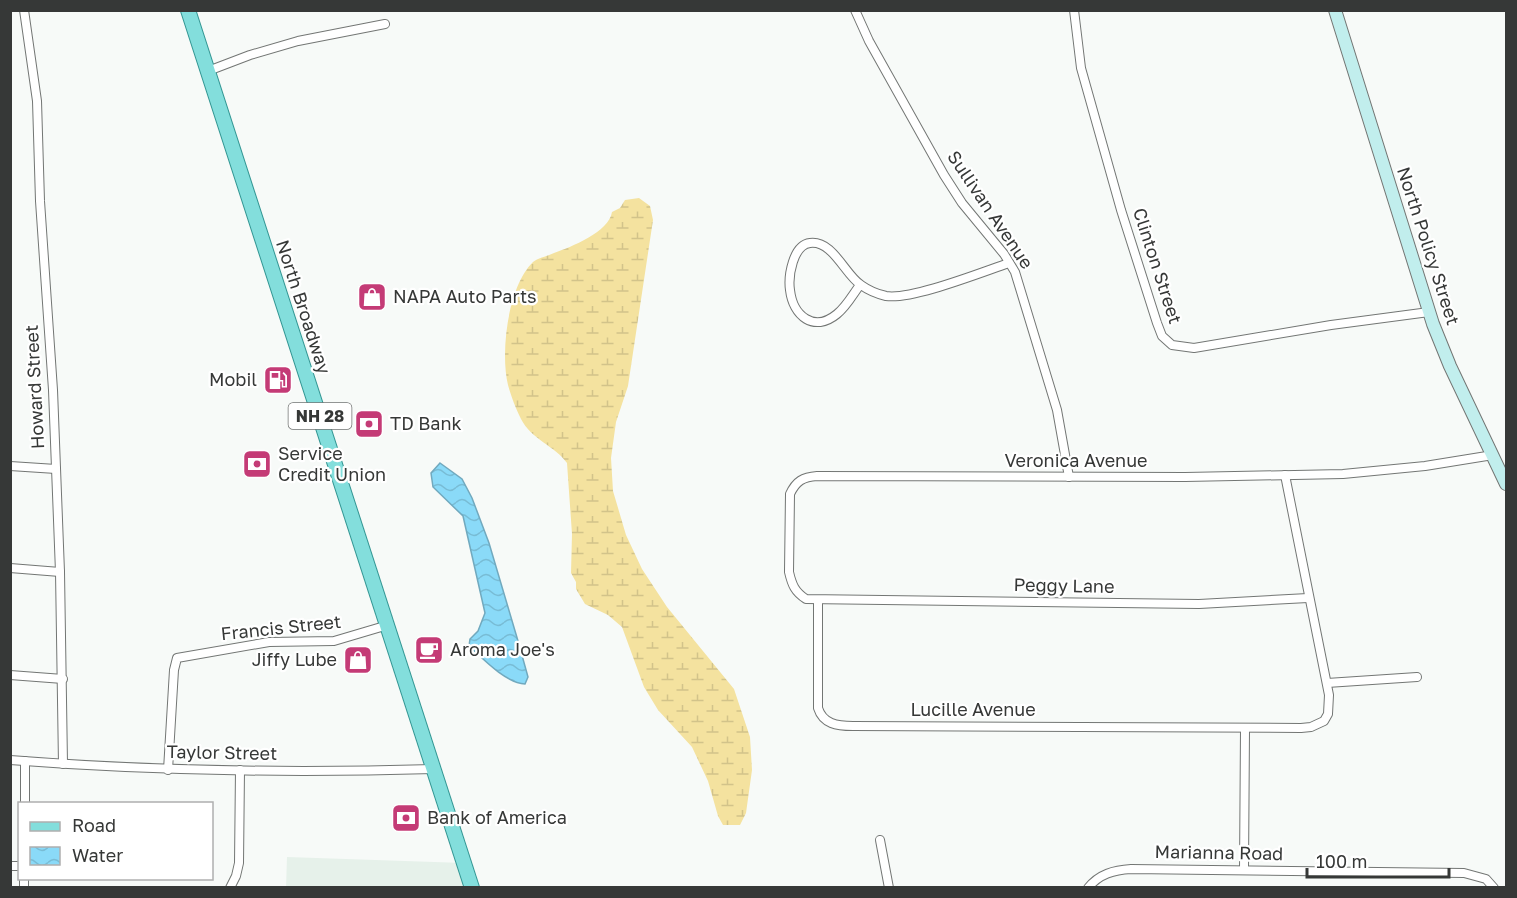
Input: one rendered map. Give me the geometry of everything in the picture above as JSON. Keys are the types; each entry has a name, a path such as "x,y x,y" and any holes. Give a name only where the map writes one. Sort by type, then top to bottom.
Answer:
{"main road":[{"name":"North Broadway","path":"188,10 472,888"}],"street":[{"name":"Howard Street","path":"24,10 36,90 40,201 53,390 63,679 63,764"},
{"name":"Sullivan Avenue","path":"855,10 869,41 944,175 962,203 1004,254 1019,282 1057,410 1069,477"},
{"name":"Clinton Street","path":"1074,10 1081,68 1157,323 1166,341 1179,347 1194,348 1331,325 1429,312"},
{"name":"North Policy Street","path":"1335,10 1429,312 1450,366 1506,484"},
{"path":"208,71 250,55 298,41 385,24"},
{"path":"860,285 840,311 831,318 818,321 808,320 797,312 789,286 792,267 799,250 811,243 821,245 830,251 860,285 881,295 904,296 1009,263"},
{"name":"Veronica Avenue","path":"818,600 806,599 796,593 789,572 790,494 795,483 805,477 1285,476 1369,473 1493,455"},
{"path":"10,466 56,469"},
{"name":"Lucille Avenue","path":"818,600 818,708 820,715 831,724 1245,729 1301,728 1318,725 1328,714 1329,695 1285,476"},
{"path":"10,568 60,572"},
{"name":"Peggy Lane","path":"818,600 1199,604 1308,598"},
{"name":"Francis Street","path":"168,770 174,670 177,658 269,642 334,641 388,626"},
{"path":"10,675 63,679"},
{"path":"1327,683 1417,677"},
{"path":"1244,870 1245,729"},
{"name":"Taylor Street","path":"10,760 168,770 434,769"},
{"path":"25,761 25,802"},
{"path":"230,888 239,863 240,770"},
{"path":"880,840 889,888"},
{"name":"Marianna Road","path":"1088,888 1098,877 1120,870 1464,873 1486,879 1494,888"}],"shaded area":[{"path":"287,857 464,863 472,888 286,888"}],"green space":[{"path":"639,198 650,206 653,220 628,386 616,422 611,458 613,491 626,535 642,569 667,607 734,689 750,737 752,770 746,813 740,825 723,825 718,816 708,781 692,747 658,710 644,687 622,627 608,615 585,604 576,589 576,582 571,573 572,534 567,463 525,426 508,385 505,355 508,320 517,287 524,273 533,262 579,243 597,232 604,226 612,212 620,208 625,200"}],"water":[{"path":"440,463 462,479 472,498 489,543 518,641 528,677 525,684 503,675 469,646 470,639 478,631 485,613 463,516 433,487 431,473"}],"place":[{"name":"NAPA Auto Parts","path":"372,297"},
{"name":"Mobil","path":"278,380"},
{"name":"TD Bank","path":"369,424"},
{"name":"Service Credit Union","path":"257,464"},
{"name":"Aroma Joe's","path":"429,650"},
{"name":"Jiffy Lube","path":"358,660"},
{"name":"Bank of America","path":"406,818"}]}
